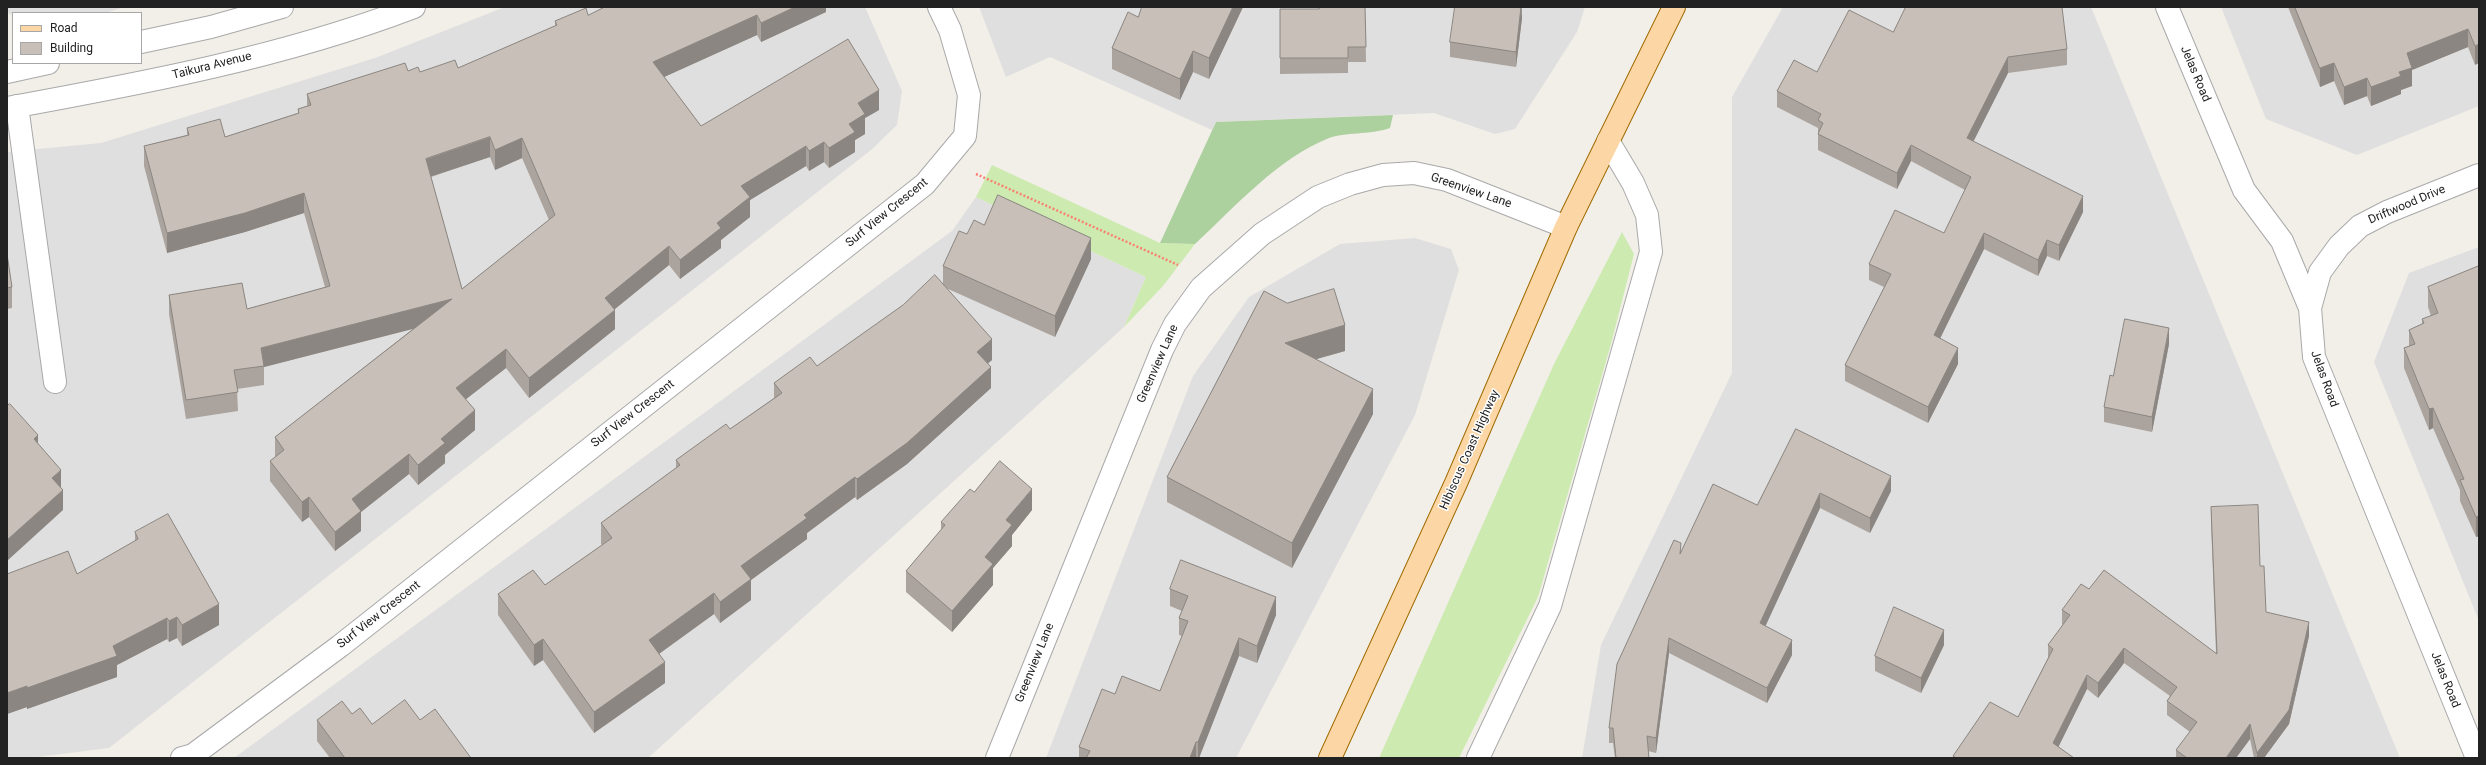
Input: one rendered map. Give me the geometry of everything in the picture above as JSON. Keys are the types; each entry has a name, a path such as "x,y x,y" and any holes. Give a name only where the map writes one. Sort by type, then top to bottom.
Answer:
{"main road":[{"name":"Hibiscus Coast Highway","path":"1330,758 1456,483 1566,227 1674,7"}],"street":[{"path":"142,42 211,27 282,7"},
{"name":"Taikura Avenue","path":"12,107 126,86 335,36 414,7"},
{"name":"Surf View Crescent","path":"182,758 193,755 340,646 925,184 965,136 969,95 950,30 939,7"},
{"name":"Jelas Road","path":"2167,7 2244,190 2282,240 2310,308 2314,357 2477,758"},
{"path":"7,72 43,64"},
{"path":"12,107 55,382"},
{"path":"1478,758 1550,606 1651,252 1647,215 1633,183 1608,141"},
{"name":"Greenview Lane","path":"997,758 1162,350 1175,324 1201,288 1212,280 1262,234 1318,197 1383,175 1414,172 1447,180 1566,227"},
{"name":"Driftwood Drive","path":"2310,308 2320,272 2339,246 2360,226 2387,212 2479,175"}],"path":[{"path":"945,160 1212,280"}],"shaded area":[{"path":"7,7 125,7 108,12 12,12 12,15 7,13"},
{"path":"505,7 865,7 902,91 897,125 871,150 109,748 30,758 7,758 7,152 101,143 375,58"},
{"path":"979,7 1585,7 1577,32 1515,129 1495,134 1434,113 1216,122 1212,130 1050,57 1006,77"},
{"path":"1783,7 2091,7 2400,758 1582,758 1601,645 1732,373 1732,97"},
{"path":"2221,7 2479,7 2479,106 2357,155 2266,119"},
{"path":"976,197 1146,277 1124,327 648,758 234,758 952,231"},
{"path":"1415,238 1451,249 1459,270 1415,415 1236,758 1046,758 1193,376 1249,297 1340,244"},
{"path":"2479,247 2479,621 2374,362 2409,273"}],"green space":[{"path":"1393,115 1390,128 1374,132 1335,136 1310,147 1292,158 1242,199 1195,244 1160,243 1216,122"},
{"path":"992,165 1160,243 1195,244 1163,286 1124,327 1146,277 976,197"},
{"path":"1622,232 1634,254 1611,344 1538,597 1459,758 1379,758 1554,364"}],"building":[{"path":"605,7 795,7 761,23 757,15 653,62 701,126 848,39 879,90 858,103 865,114 849,124 855,132 829,148 824,142 809,151 806,146 741,186 750,197 717,223 721,228 680,260 669,246 605,298 615,310 529,378 506,349 456,388 475,410 441,439 445,443 418,465 409,454 352,499 361,511 335,532 309,497 302,502 270,461 284,450 275,437 452,299 261,348 264,366 234,370 238,392 186,400 169,295 242,283 247,309 330,286 304,193 245,213 167,233 144,146 189,135 187,128 220,119 225,137 299,113 298,109 311,105 307,94 405,63 408,71 418,67 420,72 455,60 458,68 557,25 555,21 586,8 588,15","holes":["490,137 495,150 522,138 555,215 462,289 426,159"]},
{"path":"1142,7 1233,7 1209,58 1193,51 1180,79 1112,48 1128,12 1138,17"},
{"path":"1319,7 1365,7 1366,47 1348,47 1348,58 1280,58 1280,9 1319,9"},
{"path":"1455,7 1521,7 1516,52 1450,42"},
{"path":"1906,7 2062,7 2067,49 2008,57 1967,138 2083,196 2059,245 2047,240 2038,260 1984,233 1934,335 1958,348 1928,407 1845,365 1891,274 1869,264 1895,210 1944,233 1971,177 1911,145 1897,173 1818,134 1823,123 1818,120 1821,114 1777,91 1794,60 1817,72 1849,10 1893,32"},
{"path":"2295,7 2479,7 2479,44 2475,46 2468,29 2407,53 2412,68 2399,72 2401,76 2371,87 2367,78 2344,87 2334,63 2320,68"},
{"path":"998,195 1091,238 1055,316 943,266 959,231 967,234 974,220 984,225"},
{"path":"7,254 12,287 7,288"},
{"path":"2479,266 2479,516 2476,517 2460,480 2464,479 2433,408 2429,409 2404,348 2415,344 2409,330 2424,323 2422,319 2438,313 2428,287"},
{"path":"935,275 992,339 977,352 991,367 907,443 857,479 855,477 804,515 807,518 741,566 751,579 720,602 714,593 649,640 665,662 594,712 543,639 534,645 498,594 533,570 545,585 612,538 601,523 680,465 676,460 726,424 730,429 782,393 774,383 810,357 817,366 903,305"},
{"path":"1334,289 1345,325 1285,343 1373,389 1292,543 1167,477 1264,291 1287,303"},
{"path":"2125,319 2169,328 2152,417 2104,407 2110,375 2113,376"},
{"path":"10,404 38,435 34,439 61,470 52,478 63,490 7,540 7,406"},
{"path":"1796,429 1891,476 1870,518 1820,493 1760,623 1792,640 1767,688 1669,638 1656,738 1647,736 1649,758 1616,758 1613,728 1609,728 1617,664 1674,540 1681,543 1680,554 1713,484 1757,505"},
{"path":"1000,461 1032,489 1006,520 1012,525 985,557 993,564 952,611 906,571 945,525 941,522 970,489 974,492"},
{"path":"2258,505 2260,566 2264,566 2266,612 2309,622 2289,710 2257,753 2250,724 2226,758 2187,758 2176,750 2197,722 2167,701 2177,687 2124,648 2098,683 2087,675 2053,743 2074,758 1956,758 1953,756 1990,702 2018,717 2053,649 2048,645 2070,615 2062,610 2081,584 2089,589 2104,570 2217,654 2211,507"},
{"path":"168,514 219,604 182,625 177,617 169,621 167,618 113,646 117,656 27,688 27,686 7,693 7,574 68,551 77,574 138,539 135,532"},
{"path":"1181,560 1276,597 1257,646 1239,638 1198,742 1196,742 1190,758 1086,758 1090,751 1079,747 1102,689 1115,694 1122,676 1160,691 1188,621 1179,618 1188,596 1170,589"},
{"path":"1894,607 1944,630 1921,678 1875,656"},
{"path":"405,700 420,720 435,709 471,758 345,758 317,720 342,701 352,714 360,708 372,724"}]}
